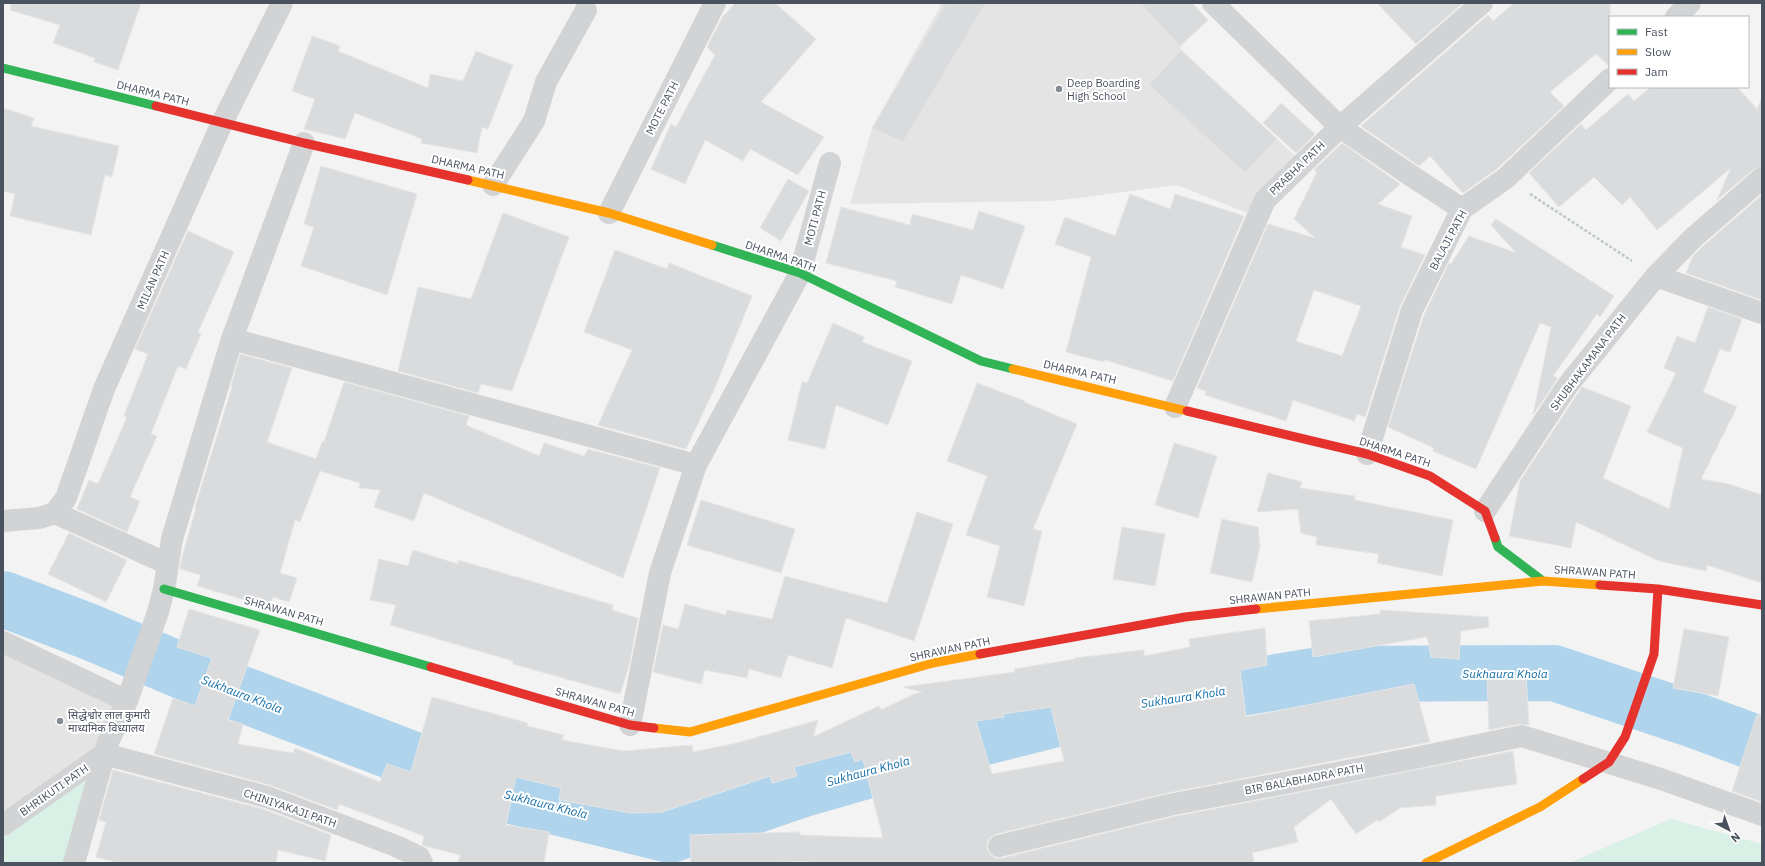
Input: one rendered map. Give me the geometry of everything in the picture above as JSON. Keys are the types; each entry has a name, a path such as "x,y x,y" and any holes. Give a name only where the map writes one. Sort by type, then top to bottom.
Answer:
{"street":[{"name":"MILAN PATH","path":"55,513 66,498 104,389 222,123 282,3"},
{"name":"MOTE PATH","path":"609,214 715,3"},
{"path":"1213,3 1340,127 1462,209"},
{"name":"PRABHA PATH","path":"1175,407 1265,200 1340,127 1482,3"},
{"path":"1677,16 1690,3"},
{"path":"493,185 534,121 546,82 586,10"},
{"name":"DHARMA PATH","path":"3,68 304,143 493,185 609,214 800,272 982,361 1367,454 1430,476 1484,511"},
{"name":"BALAJI PATH","path":"1367,454 1412,310 1462,209 1506,178 1609,80"},
{"path":"74,863 108,742 127,701 158,612 164,589 172,539 232,339 304,143"},
{"name":"MOTI PATH","path":"630,725 660,573 696,465 800,272 830,163"},
{"name":"SHUBHAKAMANA PATH","path":"1484,511 1568,385 1656,276 1693,238 1762,178"},
{"path":"1656,276 1762,313"},
{"path":"232,339 696,465"},
{"path":"1484,511 1498,547 1543,581"},
{"path":"3,521 39,518 55,513 168,564"},
{"name":"SHRAWAN PATH","path":"164,589 630,725 690,732 933,663 1185,618 1380,596 1543,581 1658,589 1762,605"},
{"path":"1426,863 1540,807 1609,762 1625,737 1654,654 1658,589"},
{"path":"3,642 127,701"},
{"name":"BIR BALABHADRA PATH","path":"999,846 1169,805 1407,760 1522,736 1609,762 1762,815"},
{"name":"BHRIKUTI PATH","path":"3,825 104,754"},
{"name":"CHINIYAKAJI PATH","path":"104,754 267,797 396,846 419,857 422,863"}],"path":[{"path":"1506,178 1656,276"}],"shaded area":[{"name":"Deep Boarding High School","path":"942,3 1192,3 1208,20 1181,46 1181,50 1303,163 1257,217 1177,185 1054,201 850,204 872,128"},
{"name":"सिद्धेश्वोर लाल कुमारी माध्यमिक विध्यालय","path":"3,642 127,701 108,742 3,824"}],"green space":[{"path":"108,742 74,863 3,863 3,824"},
{"path":"1671,819 1762,844 1762,863 1569,863"}],"building":[{"path":"11,3 141,3 118,70 94,62 95,58 53,43 60,25 10,10"},
{"path":"735,3 775,3 816,39 761,102 824,137 798,175 750,149 743,161 705,140 685,184 651,169 671,124 676,127 715,55 707,47 724,14 725,15"},
{"path":"946,3 986,3 903,142 872,128"},
{"path":"1140,3 1192,3 1208,20 1180,46"},
{"path":"1377,3 1463,3 1416,44"},
{"path":"1514,3 1610,3 1609,66 1596,54 1550,92 1564,106 1498,168 1463,193 1430,156 1419,166 1361,126 1488,15 1493,21"},
{"path":"312,36 340,46 338,51 428,88 430,74 463,81 476,51 513,65 488,129 482,127 477,153 421,143 422,139 355,113 345,139 304,129 315,99 292,91"},
{"path":"1181,50 1277,139 1245,173 1149,85"},
{"path":"1650,88 1738,88 1757,109 1762,98 1762,166 1754,169 1717,200 1731,168 1657,230 1630,197 1622,205 1594,177 1559,207 1529,173 1581,124 1586,130 1628,94 1634,101"},
{"path":"1281,103 1315,134 1296,153 1263,123"},
{"path":"3,108 34,118 31,126 119,146 112,177 105,175 91,235 10,216 15,194 3,191"},
{"path":"1342,143 1400,184 1378,204 1412,216 1401,247 1425,255 1400,306 1365,417 1357,414 1354,421 1293,400 1286,421 1205,395 1206,391 1197,388 1268,224 1315,238 1294,219 1317,172 1314,170","holes":["1314,290 1361,306 1342,356 1296,341"]},
{"path":"321,166 417,194 387,295 301,266 314,227 304,224"},
{"path":"788,179 809,191 781,241 760,228"},
{"path":"1130,194 1170,209 1175,194 1244,216 1173,381 1105,360 1104,362 1066,352 1091,257 1055,244 1065,217 1115,236"},
{"path":"1762,195 1762,300 1686,273 1693,256"},
{"path":"841,207 910,225 912,214 973,230 979,211 1025,226 1003,289 961,275 952,304 895,287 897,281 826,263"},
{"path":"503,213 569,237 512,391 481,384 478,393 398,371 418,287 471,299"},
{"path":"1496,219 1614,296 1600,317 1597,314 1553,376 1558,378 1533,415 1551,327 1540,323 1476,469 1433,451 1434,448 1388,427 1424,315 1449,263 1451,264 1469,236 1516,253 1491,225"},
{"path":"188,231 234,252 198,332 201,334 186,369 178,366 151,434 157,436 130,497 140,501 127,532 77,509 89,480 98,484 127,417 124,416 148,354 135,349"},
{"path":"615,250 667,269 669,263 752,296 716,385 686,449 598,425 632,350 584,332"},
{"path":"1708,307 1742,319 1730,352 1720,349 1703,392 1737,407 1701,479 1729,484 1762,495 1762,583 1707,565 1706,571 1659,561 1576,522 1571,548 1509,536 1520,481 1582,387 1631,406 1603,478 1669,509 1683,448 1647,432 1676,373 1664,368 1677,336 1695,343"},
{"path":"833,323 864,337 862,342 912,361 888,425 836,405 825,449 788,440 802,382 807,383"},
{"path":"240,354 292,368 267,442 316,459 322,442 324,442 344,382 469,416 466,425 539,456 544,443 584,456 588,449 660,468 623,578 424,493 414,521 374,507 380,490 359,488 360,483 320,471 300,522 295,520 280,573 297,578 289,602 273,597 269,607 197,586 201,575 180,569 181,561 196,508 195,507 232,387 231,386"},
{"path":"977,383 1025,401 1024,402 1077,424 1033,529 1042,531 1024,606 987,597 1000,546 966,535 987,476 947,461"},
{"path":"1174,443 1217,456 1198,518 1155,505"},
{"path":"1268,473 1302,482 1300,488 1355,496 1355,500 1453,520 1442,576 1377,563 1379,554 1316,545 1317,537 1301,533 1298,509 1257,512"},
{"path":"701,500 795,529 781,573 687,545"},
{"path":"917,512 953,524 914,641 846,618 832,668 788,655 781,678 749,669 747,678 705,670 701,684 653,672 663,625 678,629 685,604 726,615 727,610 772,619 785,576 887,603"},
{"path":"1222,519 1258,527 1260,546 1252,582 1210,573"},
{"path":"1122,527 1165,534 1155,586 1113,579"},
{"path":"69,533 127,560 106,602 48,574"},
{"path":"413,550 458,564 458,560 613,605 612,610 638,618 629,666 620,694 513,664 513,661 390,625 396,605 370,600 379,559 408,566"},
{"path":"189,609 260,630 228,720 243,724 238,744 293,753 295,748 380,782 387,764 411,772 432,697 528,723 527,726 564,735 562,740 623,751 692,745 693,752 737,743 818,720 813,737 879,706 881,710 912,695 922,692 903,687 1015,672 1014,669 1075,658 1144,650 1144,656 1190,647 1189,639 1265,628 1267,665 1240,670 1246,717 1414,684 1430,742 1167,793 996,834 987,842 987,849 990,854 995,858 1002,858 1172,817 1513,751 1517,784 1436,796 1436,805 1400,808 1379,822 1377,820 1356,834 1331,799 1294,827 1298,842 1252,853 1254,863 809,863 809,861 691,863 690,835 800,832 800,835 883,838 863,759 855,762 851,752 794,767 797,776 772,783 770,776 662,812 631,813 559,800 561,788 516,777 506,825 549,832 544,863 458,863 460,855 422,845 424,836 339,804 337,810 270,785 154,754 173,698 195,706 212,658 177,647","holes":["1051,707 1064,761 992,774 976,721 1004,717 1003,714"]},
{"path":"1380,610 1488,617 1489,627 1461,631 1459,659 1431,657 1427,637 1313,657 1309,621 1380,614"},
{"path":"1684,629 1729,637 1718,696 1673,688"},
{"path":"1526,675 1529,725 1519,724 1489,730 1487,677"},
{"path":"1757,715 1762,716 1762,802 1732,791"},
{"path":"113,770 263,809 331,835 325,861 278,850 276,863 119,863 96,857 106,822 99,820"}],"waterway":[{"name":"Sukhaura Khola","path":"3,599 90,632 189,674 503,794 670,835 803,789 977,739 1068,716 1326,674 1554,673 1694,720 1762,745"}],"traffic: fast":[{"path":"3,68 156,106"},
{"path":"712,245 800,273 981,361 1013,369"},
{"path":"1495,538 1498,547 1543,581"},
{"path":"164,589 431,667"}],"traffic: slow":[{"path":"468,180 609,213 712,245"},
{"path":"1013,369 1187,411"},
{"path":"1256,609 1543,581 1600,585"},
{"path":"654,728 690,732 933,663 980,654"},
{"path":"1426,863 1540,807 1583,779"}],"traffic: jam":[{"path":"156,106 304,143 468,180"},
{"path":"1187,411 1367,454 1430,476 1485,511 1495,538"},
{"path":"1600,585 1658,589 1762,605"},
{"path":"1583,779 1609,762 1625,737 1654,654 1658,589"},
{"path":"980,654 1185,617 1256,609"},
{"path":"431,667 630,725 654,728"}],"place":[{"name":"Deep Boarding High School","path":"1059,89"},
{"name":"सिद्धेश्वोर लाल कुमारी माध्यमिक विध्यालय","path":"60,721"}]}
